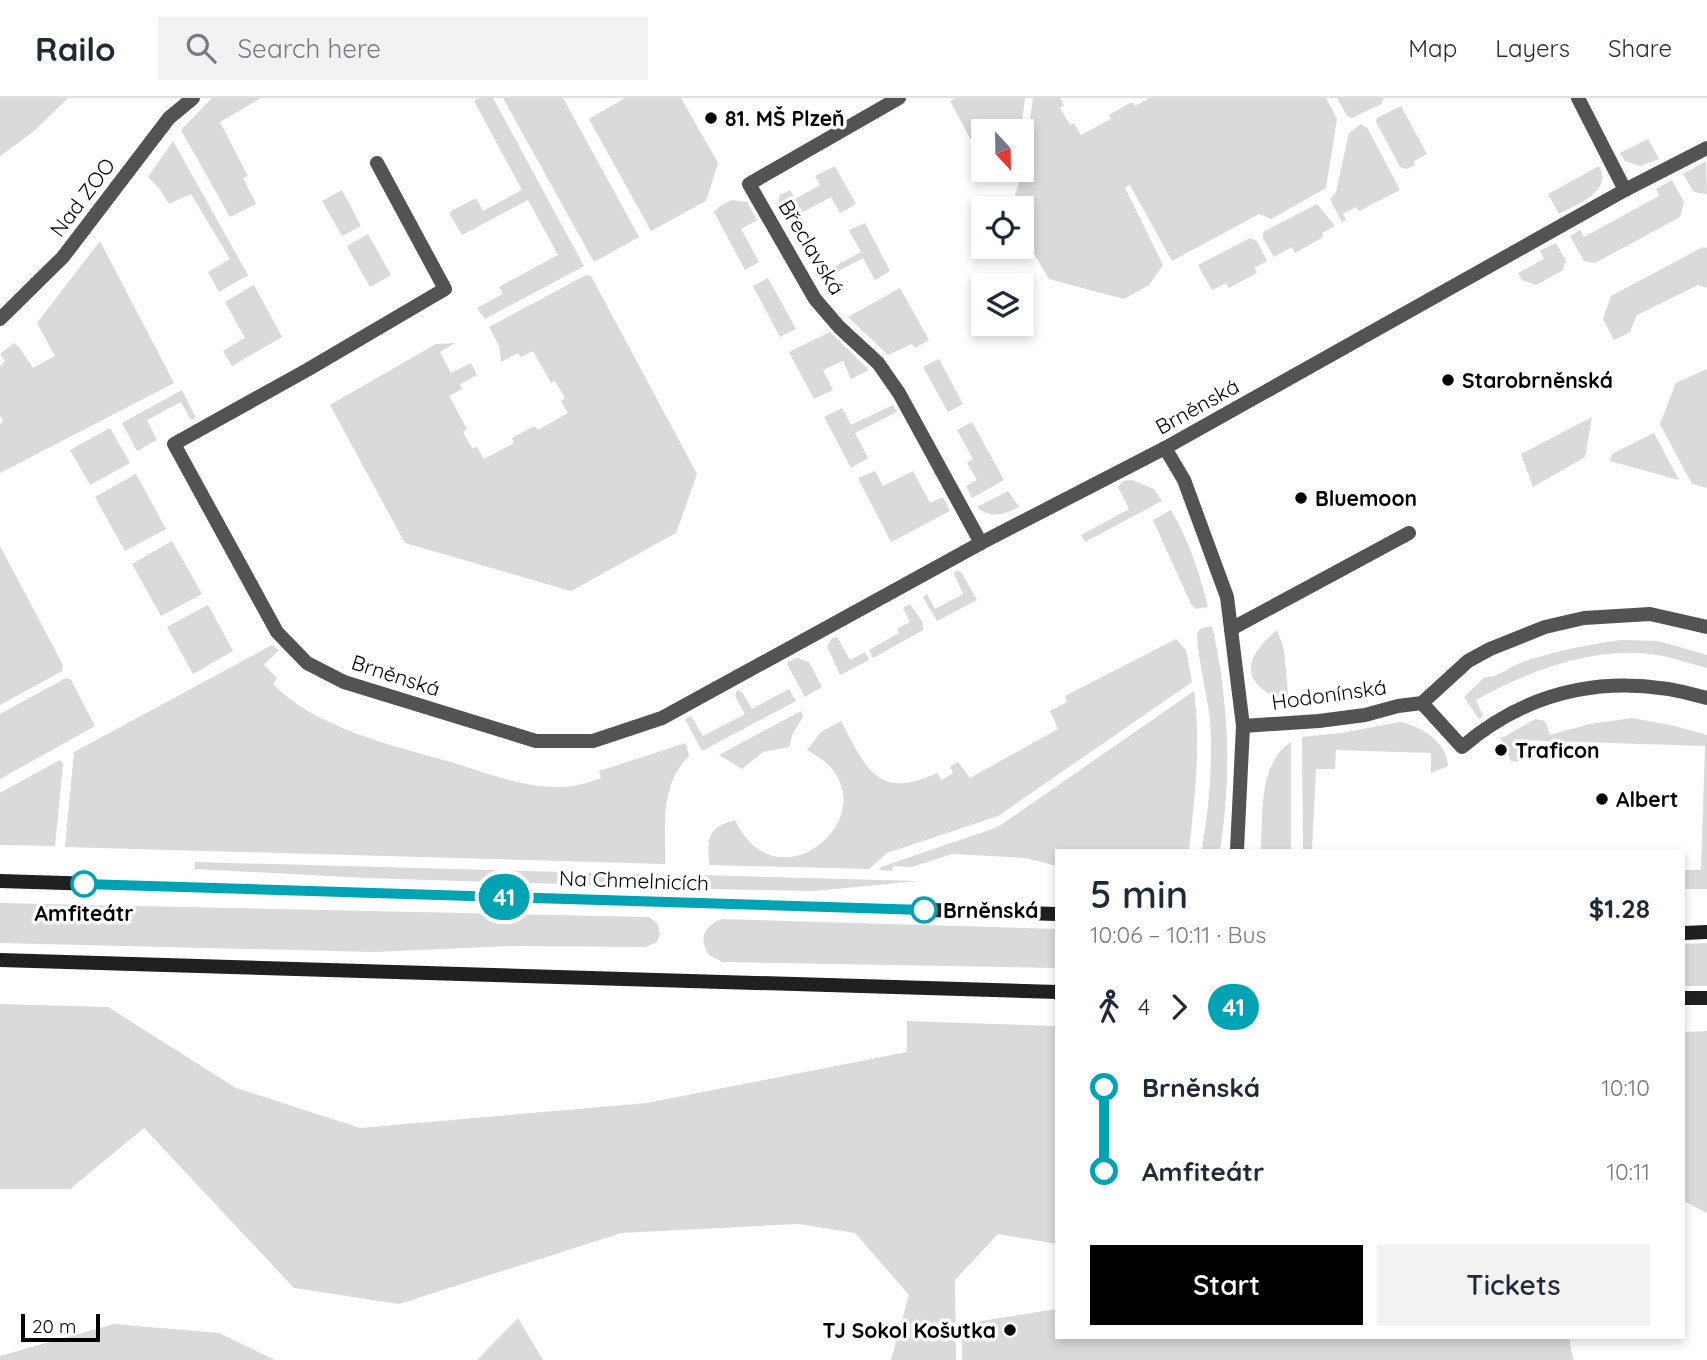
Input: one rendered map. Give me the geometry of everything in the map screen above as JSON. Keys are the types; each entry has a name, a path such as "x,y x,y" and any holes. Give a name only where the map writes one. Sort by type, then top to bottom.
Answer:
{"street":[{"name":"Nad ZOO","path":"0,318 63,257 169,118 193,98"},
{"name":"Břeclavská","path":"899,98 749,184 815,299 839,327 878,363 899,393 981,543"},
{"path":"1578,98 1625,190"},
{"name":"Brněnská","path":"377,163 445,289 174,444 277,632 307,663 344,682 536,741 593,741 662,718 981,543 1165,448 1625,190 1707,148"},
{"path":"1165,448 1184,480 1227,597 1243,726 1237,849"},
{"path":"1231,629 1409,533"},
{"path":"1707,627 1637,613 1584,618 1554,625 1505,641 1468,661 1422,703 1462,747 1485,727 1528,705 1586,688 1617,684 1647,685 1707,698"},
{"name":"Hodonínská","path":"1243,726 1319,721 1422,703"},
{"name":"Na Chmelnicích","path":"0,881 1055,914"},
{"path":"1685,933 1707,932"},
{"path":"0,960 1055,992"},
{"path":"1685,998 1707,998"}],"shaded area":[{"path":"0,98 68,98 33,132 0,156"},
{"path":"212,98 261,98 220,122 248,176 243,178 256,204 230,217 181,130"},
{"path":"479,98 493,98 584,266 485,319 477,308 503,294 499,287 558,255 528,200 462,235 450,215 451,211 476,198 483,211 522,190 474,101"},
{"path":"503,98 563,98 639,237 594,262"},
{"path":"625,98 681,98 718,163 706,201 651,231 589,119"},
{"path":"956,98 1025,98 1022,119 971,119 971,140 950,101"},
{"path":"1033,98 1060,98 1064,105 1060,108 1070,125 1074,123 1081,135 1111,119 1109,115 1132,102 1135,106 1150,98 1326,98 1337,119 1326,188 1271,219 1259,214 1172,261 1130,185 1125,188 1163,265 1149,285 1124,299 1049,279 1034,253 1034,196 1015,196 1019,182 1034,182 1034,119 1030,119"},
{"path":"1337,98 1384,98 1381,104 1352,118 1347,116"},
{"path":"1401,106 1427,154 1414,161 1415,165 1407,169 1400,167 1376,122 1377,118"},
{"path":"1361,124 1368,129 1400,190 1359,211 1356,207 1343,214 1346,220 1342,222 1330,199 1336,192 1349,133"},
{"path":"1648,139 1659,159 1640,166 1625,161 1620,153"},
{"path":"173,141 248,275 219,292 208,272 230,259 191,194 169,204 160,189 148,177"},
{"path":"1706,161 1707,194 1694,192 1683,174"},
{"path":"835,166 856,204 840,213 831,197 790,219 782,216 778,206 780,195 790,190 795,199 820,185 815,176"},
{"path":"1599,166 1602,175 1597,190 1559,214 1548,194"},
{"path":"1672,180 1684,202 1680,217 1595,263 1584,261 1570,236 1580,230 1584,237 1659,196 1656,189"},
{"path":"342,190 361,226 342,236 322,201"},
{"path":"732,200 747,202 757,220 741,229 759,262 745,270 714,212"},
{"path":"1317,204 1335,226 1322,233 1323,237 1295,253 1292,247 1274,257 1263,238 1263,232"},
{"path":"865,223 890,271 875,280 863,258 830,276 836,288 829,292 819,275 861,252 849,230"},
{"path":"368,234 391,275 370,287 347,246"},
{"path":"1250,238 1257,241 1267,261 1254,268 1257,273 1229,288 1226,283 1212,290 1198,265"},
{"path":"100,241 174,383 0,473 0,424 3,421 0,415 0,366 5,361 0,354 14,343 33,368 55,356 37,323"},
{"path":"1556,243 1566,261 1562,271 1536,285 1522,280 1518,273 1544,259 1540,251"},
{"path":"1703,247 1707,248 1707,288 1698,285 1637,315 1630,332 1614,340 1603,319 1611,296"},
{"path":"586,275 591,276 697,474 676,533 571,591 405,543 330,405 436,344 455,343 440,352 451,373 471,363 477,375 460,384 462,389 449,396 467,429 463,432 472,448 477,447 484,459 514,443 512,438 535,426 538,430 568,413 561,401 565,398 555,381 551,383 533,351 521,357 518,353 501,362 500,348 489,327"},
{"path":"768,278 796,329 780,337 753,286"},
{"path":"254,285 282,337 232,366 223,351 245,338 225,302"},
{"path":"900,288 929,340 915,348 912,344 888,355 848,317"},
{"path":"830,332 869,370 851,379 843,361 823,370 833,390 814,399 789,352"},
{"path":"939,359 963,404 948,412 923,367"},
{"path":"1707,369 1707,488 1692,484 1660,424 1676,383"},
{"path":"182,390 196,418 191,420 181,402 147,420 157,440 137,451 122,423"},
{"path":"893,405 897,412 855,433 868,458 851,468 824,417 842,408 851,425"},
{"path":"1592,417 1585,457 1533,487 1521,454"},
{"path":"972,422 1004,480 972,498 966,486 977,480 967,463 973,459 957,430"},
{"path":"110,428 130,463 90,485 70,450"},
{"path":"1654,433 1679,480 1610,461 1612,454"},
{"path":"875,471 883,486 913,471 930,503 943,497 950,511 891,542 858,478"},
{"path":"136,474 166,529 125,551 95,497"},
{"path":"1132,480 1154,489 1162,501 1085,542 1081,535 1129,509 1118,487 1123,481"},
{"path":"1008,491 1019,507 997,515 977,507"},
{"path":"1171,510 1193,557 1208,607 1196,609 1191,604 1153,520"},
{"path":"172,541 202,594 161,616 132,564"},
{"path":"0,546 63,665 62,671 0,705"},
{"path":"957,570 962,573 977,600 937,621 923,597 927,594 935,609 963,594 954,573"},
{"path":"910,604 923,623 923,630 873,658 869,650 899,633 897,629 910,622 903,608"},
{"path":"208,605 233,651 193,674 167,627"},
{"path":"1212,626 1225,710 1227,766 1220,849 1202,849 1210,785 1211,736 1199,655 1197,633 1200,629"},
{"path":"1277,630 1284,650 1289,702 1262,689 1251,672 1256,652"},
{"path":"837,637 850,660 865,652 869,660 840,675 827,646 832,638"},
{"path":"1176,639 1186,650 1192,682 998,816 887,853 869,869 709,865 711,836 719,827 735,820 755,847 779,857 803,854 825,840 839,820 843,796 834,771 807,750 821,732 841,721 867,765 876,775 887,781 917,781 937,773 942,780 953,773 950,766 958,762 970,778 1058,729 1050,711 1067,702 1065,696"},
{"path":"1622,640 1658,641 1707,655 1707,668 1650,654 1605,654 1538,671 1476,700 1483,716 1479,719 1464,697 1485,677 1498,675 1520,663 1570,649"},
{"path":"272,645 279,650 264,665 277,678 273,684 311,713 382,743 516,782 553,787 578,785 601,778 599,771 686,743 689,756 679,768 668,793 665,864 65,847 74,752"},
{"path":"797,658 809,662 822,687 805,697 788,666 788,662"},
{"path":"66,678 71,680 95,726 0,779 0,714"},
{"path":"789,689 796,701 702,751 685,719 691,716 703,736 745,714 735,696 737,690 742,692 752,709"},
{"path":"1194,691 1197,751 1189,849 1055,849 1055,865 1026,858 952,854 912,867 893,866 892,871 879,870 881,867 998,827"},
{"path":"801,711 803,717 793,733 789,747 763,752 742,769 719,755"},
{"path":"1632,718 1707,735 1707,889 1685,889 1685,870 1701,870 1705,746 1520,740 1518,762 1511,761 1500,737 1535,719 1545,721 1550,735 1590,724"},
{"path":"1400,722 1432,736 1447,757 1448,766 1431,773 1431,753 1336,750 1335,769 1316,769 1312,849 1303,849 1302,737"},
{"path":"1291,742 1291,849 1261,849 1264,791 1280,751"},
{"path":"60,760 63,764 55,846 0,845 0,793"},
{"path":"195,862 673,875 672,882 662,887 366,878 195,869"},
{"path":"702,875 918,881 815,891 711,889"},
{"path":"0,903 649,917 657,923 660,934 657,942 646,947 511,946 375,952 0,943"},
{"path":"722,919 1055,929 1055,968 723,962 709,955 704,943 705,933 711,925"},
{"path":"1707,943 1707,986 1685,986 1685,944"},
{"path":"0,1004 108,1007 236,1088 360,1128 647,1103 907,1052 907,1021 1055,1026 1055,1244 998,1234 955,1280 956,1360 891,1360 909,1295 855,1233 799,1224 621,1233 399,1304 294,1288 144,1128 70,1189 0,1189"},
{"path":"1707,1031 1707,1213 1685,1202 1685,1032"},
{"name":"TJ Sokol Košutka","path":"1055,1309 1055,1339 1569,1339 1573,1360 962,1360 962,1324"},
{"path":"518,1318 543,1360 477,1360"},
{"path":"114,1324 219,1333 275,1360 0,1360 0,1356"}],"bus line":[{"name":"41","path":"84,884 924,910"}],"place":[{"name":"81. MŠ Plzeň","path":"711,118"},
{"name":"Starobrněnská","path":"1448,380"},
{"name":"Bluemoon","path":"1301,498"},
{"name":"Traficon","path":"1501,750"},
{"name":"Albert","path":"1602,799"},
{"name":"Amfiteátr","path":"84,884"},
{"name":"Brněnská","path":"924,910"},
{"name":"TJ Sokol Košutka","path":"1010,1330"}]}
